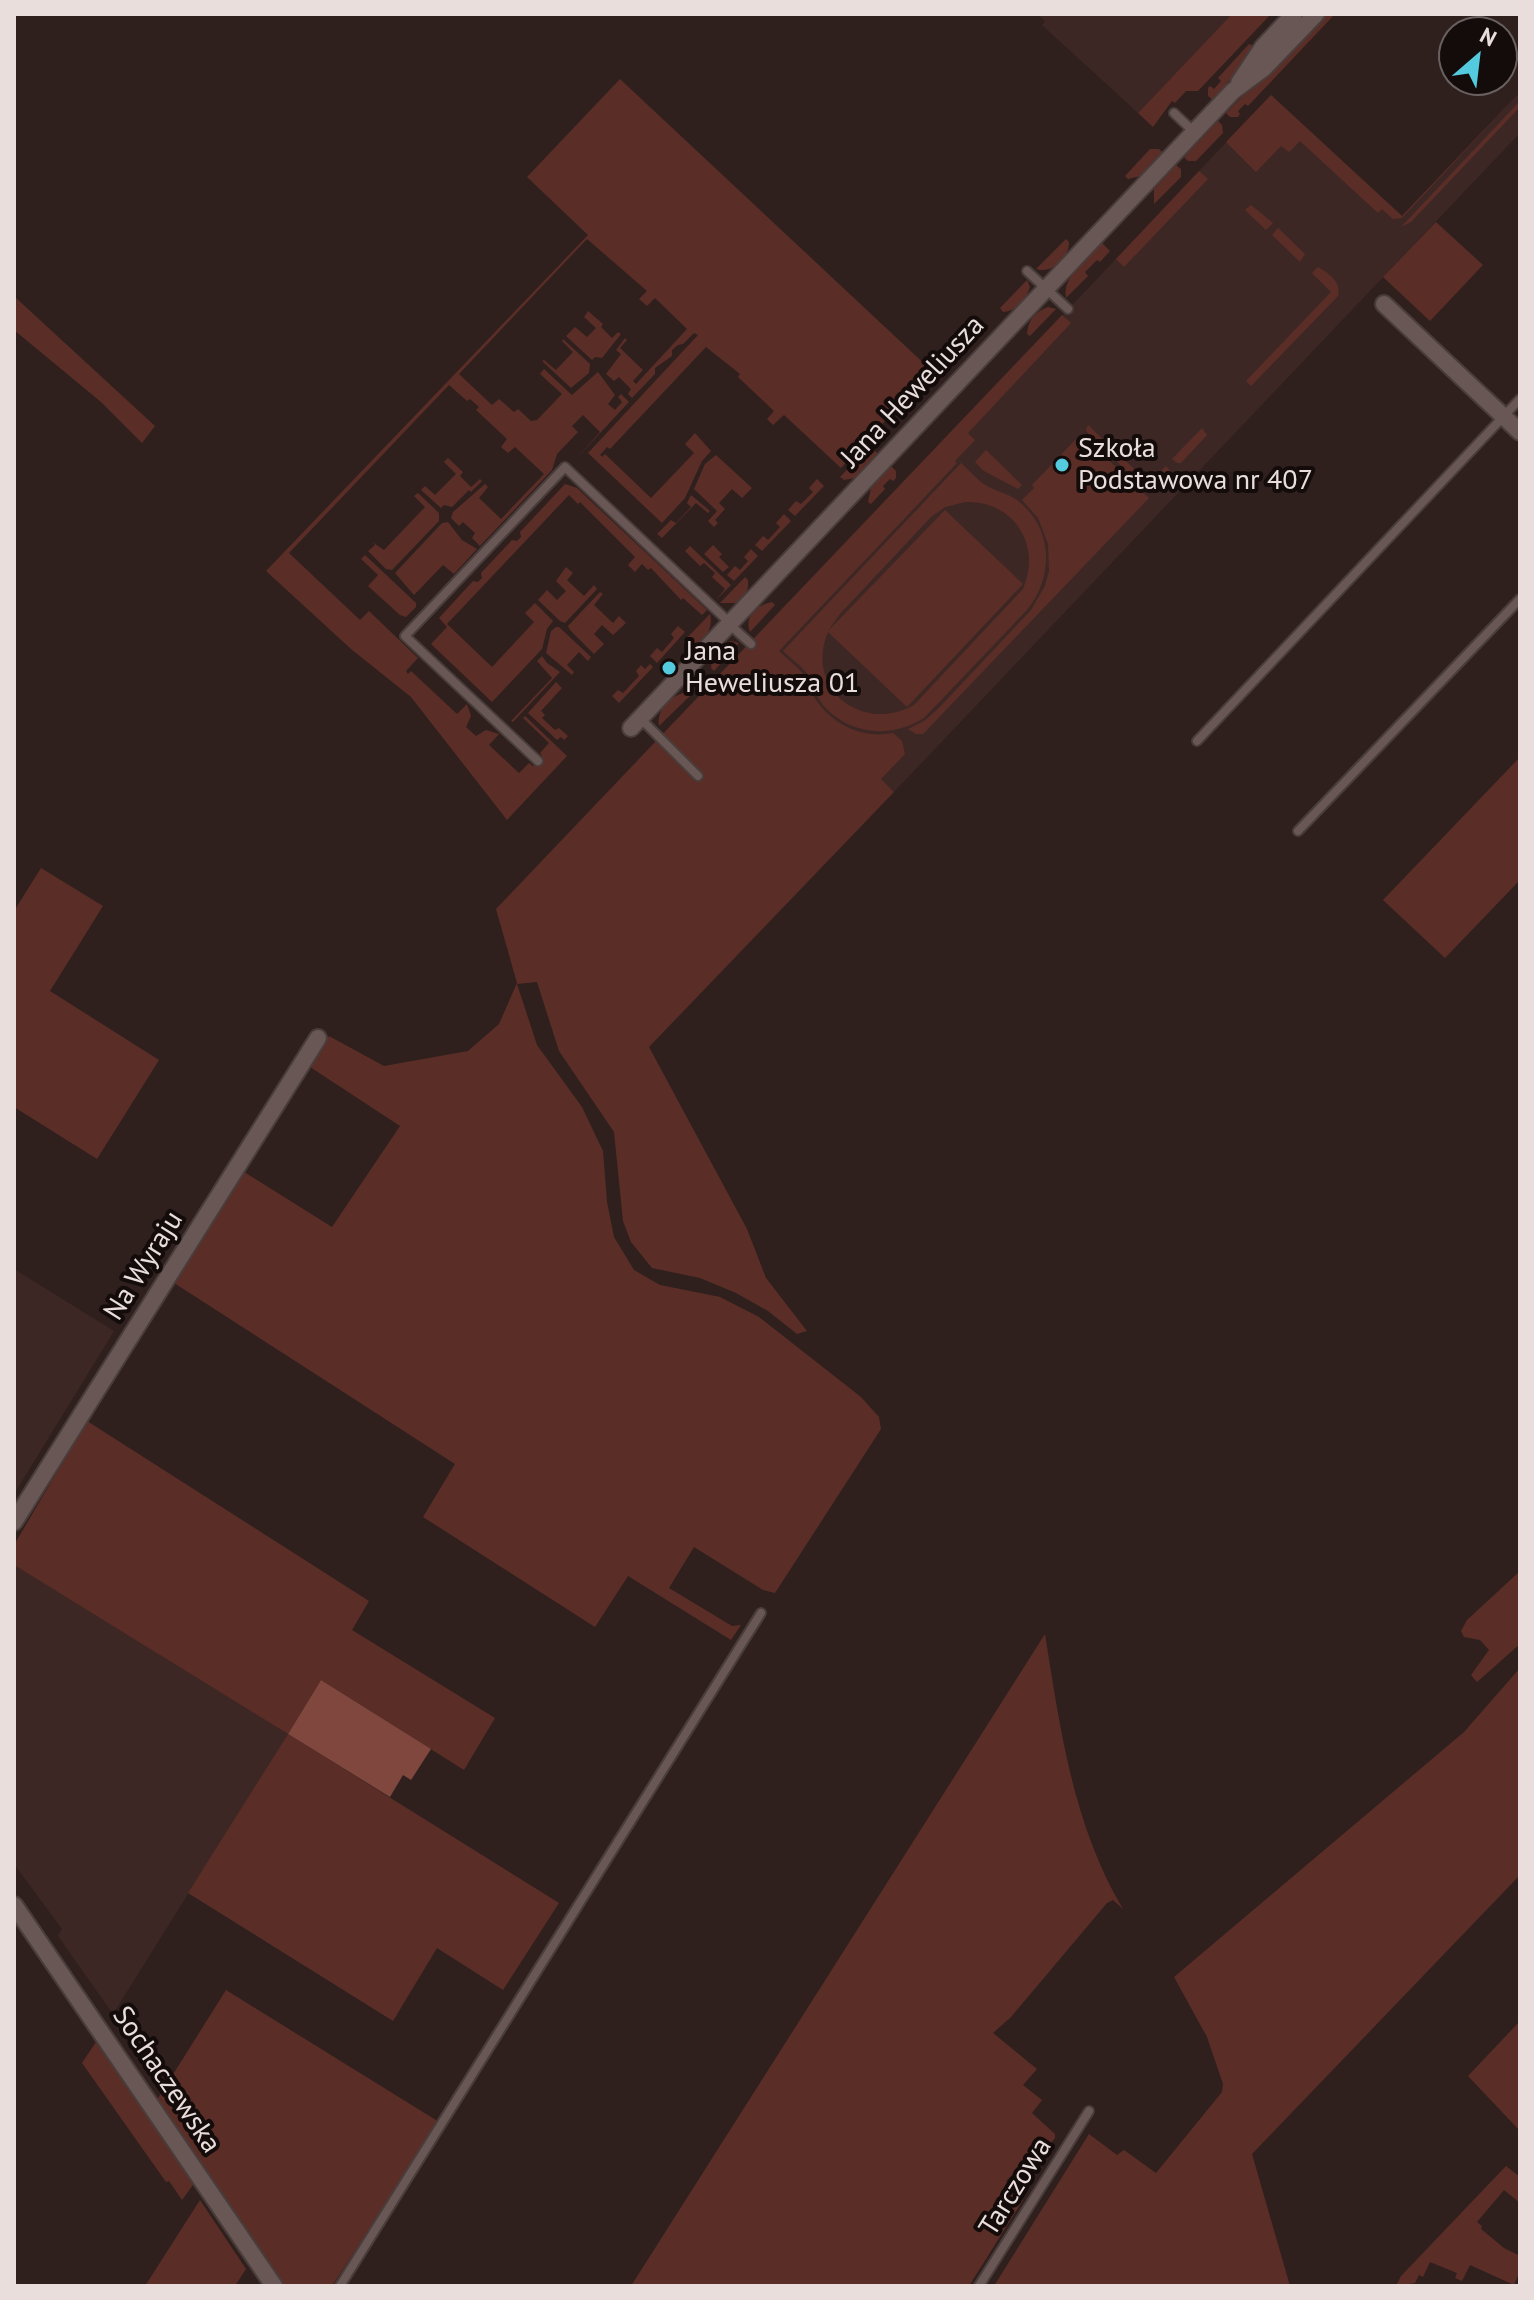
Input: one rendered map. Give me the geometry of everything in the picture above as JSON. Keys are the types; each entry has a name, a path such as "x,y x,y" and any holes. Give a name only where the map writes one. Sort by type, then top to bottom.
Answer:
{"street":[{"name":"Jana Heweliusza","path":"636,723 1195,132 1233,91 1263,47 1294,14"},
{"name":"Jana Heweliusza","path":"1233,91 1264,68 1316,14"},
{"path":"1384,304 1520,432"},
{"name":"Na Wyraju","path":"14,1522 318,1038"},
{"name":"Sochaczewska","path":"14,1905 274,2286"}],"lane":[{"path":"1174,113 1195,132"},
{"path":"1027,271 1068,309"},
{"path":"1197,741 1520,399"},
{"path":"538,761 405,636 565,467 751,644"},
{"path":"1298,831 1520,599"},
{"path":"636,723 698,776"},
{"path":"340,2286 761,1613"},
{"name":"Tarczowa","path":"979,2286 1089,2111"}],"shaded area":[{"path":"1037,14 1232,14 1138,113 1042,25 1045,21"},
{"path":"1232,14 1271,14 1198,91 1186,91 1175,103 1172,101 1153,127 1138,113"},
{"path":"1323,14 1335,14 1248,106 1245,104 1238,111 1238,117 1230,117 1226,113"},
{"path":"1249,44 1257,47 1213,100 1208,96 1208,88 1214,89 1221,81 1218,78"},
{"path":"620,79 932,371 841,468 784,415 773,425 767,419 774,411 738,377 740,374 706,347 610,449 607,447 600,455 605,454 651,498 694,453 685,444 695,433 711,451 702,461 685,498 662,523 588,453 698,335 694,333 672,350 672,356 655,368 655,374 632,398 628,394 631,389 619,377 614,381 606,374 621,354 616,350 625,338 627,340 620,348 643,370 633,381 636,384 687,329 655,298 647,306 639,299 647,291 587,239 459,374 492,405 499,399 514,412 518,409 531,421 537,420 562,394 540,374 544,369 572,395 598,372 615,395 608,404 615,410 622,402 618,397 621,394 629,402 574,461 600,432 583,415 572,426 578,432 557,454 552,470 480,546 472,538 475,533 463,522 459,526 451,518 453,512 485,484 488,487 479,498 501,519 544,474 515,447 508,453 501,447 507,439 476,410 479,407 449,385 289,553 360,620 369,611 418,658 406,671 408,674 411,671 457,714 467,704 471,716 466,727 476,736 486,730 499,734 489,745 519,773 529,763 533,766 549,743 523,718 525,716 567,756 507,820 411,697 351,649 266,571 588,235 527,177"},
{"name":"Szkoła Podstawowa nr 407","path":"1520,92 1520,133 894,792 745,651 1271,95 1402,216"},
{"path":"1271,95 1402,216 1516,96 1402,218 1393,219 1382,209 1378,213 1300,141 1289,152 1281,146 1256,172 1226,142"},
{"path":"1520,101 1520,107 1411,222 1401,227"},
{"path":"1218,121 1223,133 1196,161 1188,161 1184,157"},
{"path":"1150,149 1159,149 1163,153 1140,176 1128,179 1125,176"},
{"path":"1176,165 1181,169 1181,177 1154,204 1154,189"},
{"path":"1199,171 1208,179 1124,267 1116,259"},
{"path":"1251,205 1273,223 1266,230 1245,210"},
{"path":"1436,222 1483,265 1430,321 1383,277"},
{"path":"1278,228 1305,254 1300,262 1272,235"},
{"path":"1066,239 1068,248 1059,263 1048,269 1036,269"},
{"path":"1102,243 1110,251 1085,272 1088,276 1066,298 1072,275"},
{"path":"1318,267 1336,283 1338,296 1251,386 1246,381 1331,292 1312,273"},
{"path":"1027,280 1030,287 1023,300 1013,310 1003,312 1000,308"},
{"path":"16,298 155,426 142,443 101,402 14,330"},
{"path":"1048,307 1056,309 1030,336 1027,334 1033,317"},
{"path":"588,311 603,324 601,327 612,338 618,332 621,334 602,358 592,360 566,336 575,327 587,337 596,328 584,317"},
{"path":"1062,315 1071,323 968,433 975,440 955,461 957,463 779,651 803,674 816,700 831,717 860,732 893,733 902,741 905,754 881,779 894,792 649,1047 747,1229 766,1278 807,1331 797,1334 768,1311 700,1278 652,1268 631,1242 623,1221 614,1132 559,1051 537,982 517,984 537,1045 582,1107 603,1151 607,1202 614,1237 634,1270 660,1285 720,1297 759,1317 861,1397 879,1417 881,1429 775,1593 763,1590 694,1547 669,1588 732,1626 741,1625 731,1640 628,1576 595,1627 423,1517 455,1464 171,1281 241,1170 332,1227 400,1126 310,1067 329,1036 384,1066 468,1051 499,1024 517,983 496,909"},
{"path":"563,339 590,364 589,373 571,388 542,361 556,370 573,352"},
{"path":"1088,425 1149,483 1166,466 1172,473 1153,492 1149,492 1089,435 1086,430"},
{"path":"1202,428 1207,435 1181,463 1172,459"},
{"path":"1083,436 1149,498 923,734 916,734 908,729 938,709 1031,610 1045,586 1049,571 1048,544 1038,518 1022,500 1034,488 1032,485 1078,437"},
{"path":"866,449 878,454 855,478 844,480 840,477 855,461 859,463 866,456 863,453"},
{"path":"986,450 1022,485 1018,489 984,471 975,462"},
{"path":"716,455 752,488 742,498 732,489 719,503 725,509 715,520 718,523 714,527 708,521 717,511 694,489 705,464"},
{"path":"448,458 463,472 460,476 471,487 480,479 482,481 452,507 444,505 441,508 421,490 425,486 435,495 456,474 444,462"},
{"path":"961,463 984,484 1017,500 1038,524 1046,553 1042,583 1036,597 924,718 911,725 871,731 845,723 823,705 806,672 783,651","holes":["965,502 982,503 1010,517 1020,528 1029,557 1023,589 914,705 895,713 876,714 858,710 843,701 831,688 824,672 823,653 828,632 907,707 1023,584 945,510 828,631 839,615 931,517 945,507"]},
{"path":"891,466 896,471 896,478 883,486 885,489 871,504 868,502 871,488"},
{"path":"817,479 824,486 795,516 788,510 796,501 801,504 813,492 809,488"},
{"path":"565,484 577,488 707,610 702,615 683,598 681,600 651,568 648,570 642,564 635,572 628,565 635,557 580,502 578,504 569,495 447,624 492,667 534,622 525,613 535,603 553,621 547,629 542,649 492,702 431,644 447,627 439,618 473,581 478,582 482,578 481,573 512,540 517,541 521,537 520,532"},
{"path":"418,493 439,513 439,521 392,570 386,569 368,551 375,545 372,542 384,550 425,507 414,496"},
{"path":"691,495 710,511 708,513 696,503 662,538 657,534 671,520 676,523 691,507 687,503"},
{"path":"784,514 791,521 762,551 755,545 763,536 768,540 780,527 776,523"},
{"path":"448,522 462,540 477,549 454,574 443,565 414,595 395,573 442,523"},
{"path":"713,545 729,567 723,572 704,554"},
{"path":"690,546 731,585 716,600 725,589 712,577 715,573 704,563 700,566 685,551"},
{"path":"751,549 758,556 734,581 727,575 735,566 740,570 748,561 744,557"},
{"path":"365,555 416,603 406,617 368,586 378,575 361,559"},
{"path":"566,567 573,573 567,580 584,596 594,585 597,589 565,623 538,600 547,590 557,600 566,591 556,581"},
{"path":"745,577 748,587 742,598 736,603 720,603"},
{"path":"600,592 603,594 594,605 613,623 619,616 626,623 613,635 602,625 594,634 604,644 594,654 568,626"},
{"path":"772,602 775,605 750,632 750,616 761,606"},
{"path":"710,614 706,636 698,643 687,646 683,642"},
{"path":"678,626 685,632 657,663 650,656 657,648 662,652 674,638 671,634"},
{"path":"556,627 591,657 588,661 579,652 567,665 574,672 572,675 546,653 551,631"},
{"path":"731,641 739,643 714,671 711,668 714,655"},
{"path":"542,656 560,672 513,722 552,678 537,661"},
{"path":"650,664 653,667 619,703 612,696 618,690 623,693 639,676 636,671 641,665 645,669"},
{"path":"556,682 562,688 541,711 545,715 542,718 555,730 559,728 568,736 564,740 561,737 557,740 528,713"},
{"path":"688,692 691,695 659,726 660,714 666,703"},
{"path":"1520,757 1520,880 1445,958 1383,900"},
{"path":"41,868 103,906 50,991 159,1060 97,1159 14,1107 14,911"},
{"path":"14,1269 114,1331 14,1494"},
{"path":"87,1421 369,1601 352,1630 495,1718 464,1770 321,1680 288,1734 14,1565 14,1545"},
{"path":"14,1565 288,1734 113,2014 58,1936 62,1929 14,1864"},
{"path":"1520,1571 1520,1644 1477,1682 1471,1675 1489,1650 1480,1640 1464,1637 1461,1631 1467,1620"},
{"path":"1045,1634 1063,1740 1080,1810 1106,1877 1123,1909 1113,1900 1107,1903 1011,2017 993,2033 1037,2069 1023,2085 1042,2100 1032,2113 1055,2134 1055,2138 1027,2172 1016,2171 1006,2181 1017,2198 1023,2200 969,2286 631,2286"},
{"path":"1520,1668 1520,1875 1252,2154 1290,2286 994,2286 1089,2134 1117,2155 1124,2150 1156,2173 1222,2092 1223,2084 1207,2037 1174,1977 1464,1732"},
{"path":"321,1680 431,1749 411,1780 403,1775 390,1797 288,1734"},
{"path":"288,1734 559,1903 503,1990 437,1948 393,2021 188,1893"},
{"path":"226,1990 439,2122 332,2286 282,2286 157,2100"},
{"path":"1520,2021 1520,2131 1468,2076"},
{"path":"96,2042 191,2180 193,2185 182,2200 82,2063"},
{"path":"1506,2166 1520,2177 1520,2203 1504,2190 1477,2222 1504,2248 1520,2256 1520,2271 1514,2285 1470,2265 1462,2281 1455,2278 1457,2273 1430,2262 1423,2277 1419,2275 1415,2283 1396,2286 1401,2276"},
{"path":"200,2200 246,2269 235,2286 145,2286"}],"place":[{"name":"Szkoła Podstawowa nr 407","path":"1062,465"},
{"name":"Jana Heweliusza 01","path":"669,668"}]}
